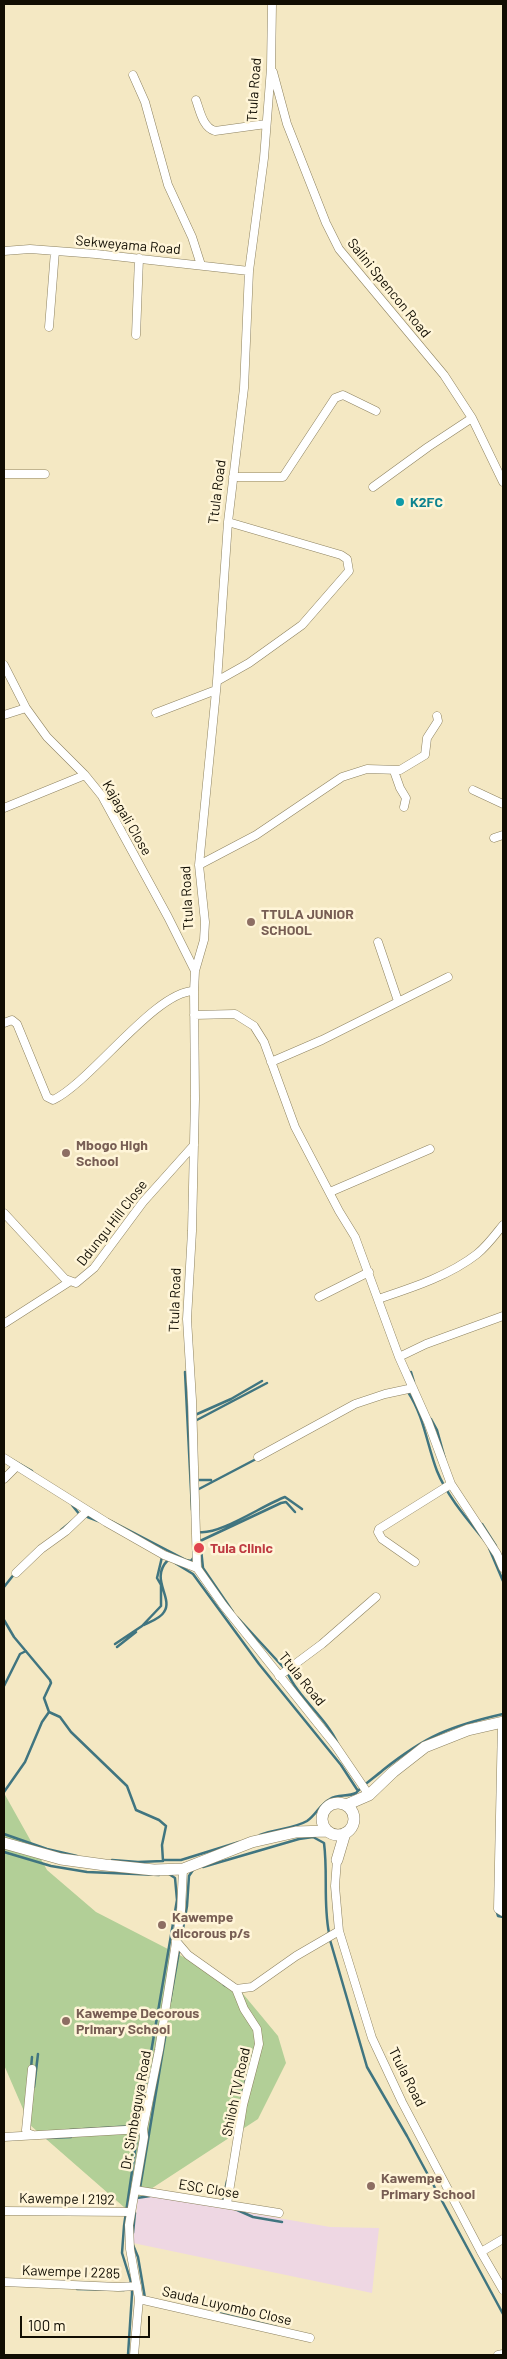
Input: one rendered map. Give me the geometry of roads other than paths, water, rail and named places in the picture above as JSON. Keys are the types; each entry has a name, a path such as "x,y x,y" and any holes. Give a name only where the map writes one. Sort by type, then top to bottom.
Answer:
{"street":[{"name":"Ttula Road","path":"272,4 271,68 249,271 244,388 228,522 217,681 199,865 205,922 204,940 195,971 194,991 194,1144 187,1319 192,1400 197,1568 223,1605 335,1746 368,1795"},
{"name":"Salini Spencon Road","path":"271,68 287,124 326,224 339,249 444,375 472,418 502,477"},
{"path":"133,75 145,102 168,186 192,237 201,265"},
{"path":"196,100 206,126 210,130 215,131 266,124"},
{"name":"Sekweyama Road","path":"4,251 30,249 55,251 139,258 249,271"},
{"path":"49,327 55,251"},
{"path":"136,335 139,258"},
{"path":"233,477 283,477 335,398 339,396 344,395 376,411"},
{"path":"373,487 472,418"},
{"path":"4,474 45,474"},
{"path":"217,681 249,663 302,625 349,571 347,559 341,555 228,522"},
{"name":"Kajagali Close","path":"4,665 26,708 47,737 86,775 102,796 195,971"},
{"path":"156,713 216,690"},
{"path":"4,715 26,708"},
{"path":"199,865 256,836 291,810 342,777 367,770 394,771 425,755 427,738 438,721 437,716"},
{"path":"394,771 406,798 404,807"},
{"path":"4,808 86,775"},
{"path":"473,790 503,804"},
{"path":"494,838 503,835"},
{"path":"378,942 398,1001"},
{"path":"271,1062 322,1040 448,977"},
{"path":"4,1023 12,1020 17,1024 47,1097 53,1100 89,1071 116,1044 171,999 181,992 194,991"},
{"path":"194,1015 226,1012 244,1018 254,1026 264,1042 295,1127 355,1236 398,1357 428,1422 451,1484 497,1554 503,1568"},
{"name":"Ddungu Hill Close","path":"4,1214 69,1282 76,1283 94,1268 143,1202 194,1144"},
{"path":"330,1192 430,1149"},
{"path":"378,1298 427,1281 472,1258 503,1225"},
{"path":"319,1297 369,1272"},
{"path":"5,1323 69,1282"},
{"path":"398,1357 426,1344 503,1316"},
{"path":"258,1457 355,1404 385,1394 412,1388"},
{"path":"4,1458 87,1511 164,1555 197,1568"},
{"path":"4,1479 16,1467"},
{"path":"415,1562 382,1539 378,1532 379,1529 451,1484"},
{"path":"16,1573 36,1553 66,1531 87,1511"},
{"path":"279,1676 322,1644 376,1597"},
{"path":"4,1843 61,1859 154,1870 183,1869 252,1842 296,1832 345,1833 353,1825 354,1814 368,1795 393,1772 425,1748 468,1730 502,1722 498,1909 503,1912"},
{"path":"296,1832 322,1816 329,1806 334,1803 346,1805 368,1795"},
{"path":"346,1805 354,1814"},
{"path":"322,1816 322,1822 330,1833"},
{"name":"Ttula Road","path":"330,1833 337,1860"},
{"name":"Ttula Road","path":"345,1833 337,1860 335,1886 339,1931 363,2012 385,2070 503,2290"},
{"name":"Dr. Simbeguya Road","path":"134,2355 139,2300 129,2240 131,2212 144,2138 143,2129 159,2050 176,1941 183,1869"},
{"path":"176,1941 188,1955 236,1989 252,1987 296,1956 339,1931"},
{"name":"Shiloh TV Road","path":"227,2204 243,2105 258,2044 257,2029 244,2009 236,1989"},
{"path":"32,2069 26,2133 35,2136"},
{"path":"4,2137 143,2129"},
{"name":"ESC Close","path":"135,2190 279,2213"},
{"name":"Kawempe I 2192","path":"4,2211 131,2212"},
{"path":"481,2252 503,2239"},
{"name":"Kawempe I 2285","path":"4,2282 118,2287 137,2286"},
{"name":"Sauda Luyombo Close","path":"139,2300 310,2338"},
{"path":"498,2355 503,2354"}],"waterway":[{"path":"185,1372 192,1510"},
{"path":"411,1372 414,1382"},
{"path":"195,1415 231,1399 262,1381"},
{"path":"195,1421 267,1383"},
{"path":"408,1392 418,1411 437,1471 446,1490 485,1541"},
{"path":"431,1419 437,1430 445,1459"},
{"path":"197,1490 258,1458"},
{"path":"11,1459 32,1471"},
{"path":"198,1480 211,1480"},
{"path":"199,1532 218,1529 285,1497 302,1509"},
{"path":"200,1541 281,1503 286,1502 295,1512"},
{"path":"72,1505 80,1515"},
{"path":"85,1516 98,1521"},
{"path":"61,1530 76,1518"},
{"path":"111,1521 186,1560 191,1561 194,1557"},
{"path":"482,1524 496,1546"},
{"path":"200,1540 203,1568 233,1612"},
{"path":"489,1548 503,1581"},
{"path":"115,1644 142,1626 161,1606 161,1585 157,1578 162,1557"},
{"path":"144,1625 160,1616 166,1607 161,1574 168,1560"},
{"path":"175,1563 193,1574 259,1664 341,1765 358,1791"},
{"path":"4,1587 15,1573"},
{"path":"237,1617 284,1668 286,1667"},
{"path":"4,1620 14,1637 50,1680 51,1683 44,1698 49,1712 60,1717 71,1732 127,1786 136,1810 159,1820 166,1826 162,1845 163,1861 112,1860"},
{"path":"117,1647 136,1632"},
{"path":"4,1686 20,1654 26,1651"},
{"path":"287,1672 298,1691 327,1725 338,1744"},
{"path":"4,1792 25,1762 42,1722 49,1712"},
{"path":"260,1835 296,1826 307,1821 333,1797 356,1793 398,1758 439,1734 468,1723 503,1714"},
{"path":"4,1834 47,1849 77,1856"},
{"path":"203,1867 299,1839 313,1837 324,1843 326,1910 329,1933 327,1934"},
{"path":"163,1860 181,1860 239,1842"},
{"path":"4,1852 51,1866 87,1872 159,1875"},
{"path":"170,2002 187,1906 189,1876 193,1870"},
{"path":"128,2284 131,2282 122,2253 124,2226 140,2117 177,1900 175,1878 169,1874"},
{"path":"496,1909 498,1916 503,1917"},
{"path":"330,1940 367,2067 407,2136 503,2314"},
{"path":"224,1985 234,1990"},
{"path":"140,2188 166,2032"},
{"path":"34,2087 38,2054"},
{"path":"31,2068 32,2057"},
{"path":"242,2094 248,2073"},
{"path":"70,2130 134,2126"},
{"path":"47,2138 71,2137"},
{"path":"223,2200 227,2181"},
{"path":"137,2198 150,2196"},
{"path":"235,2209 253,2217 282,2222"},
{"path":"133,2233 135,2213"},
{"path":"133,2245 138,2257 145,2298"},
{"path":"77,2289 124,2290"},
{"path":"128,2355 132,2294 132,2289 130,2289"},
{"path":"214,2312 277,2327"}],"place":[{"name":"K2FC","path":"400,502"},
{"name":"TTULA JUNIOR SCHOOL","path":"251,922"},
{"name":"Mbogo High School","path":"66,1153"},
{"name":"Tula Clinic","path":"199,1548"},
{"name":"Kawempe dicorous p/s","path":"162,1925"},
{"name":"Kawempe Decorous Primary School","path":"66,2021"},
{"name":"Kawempe Primary School","path":"371,2186"}]}
